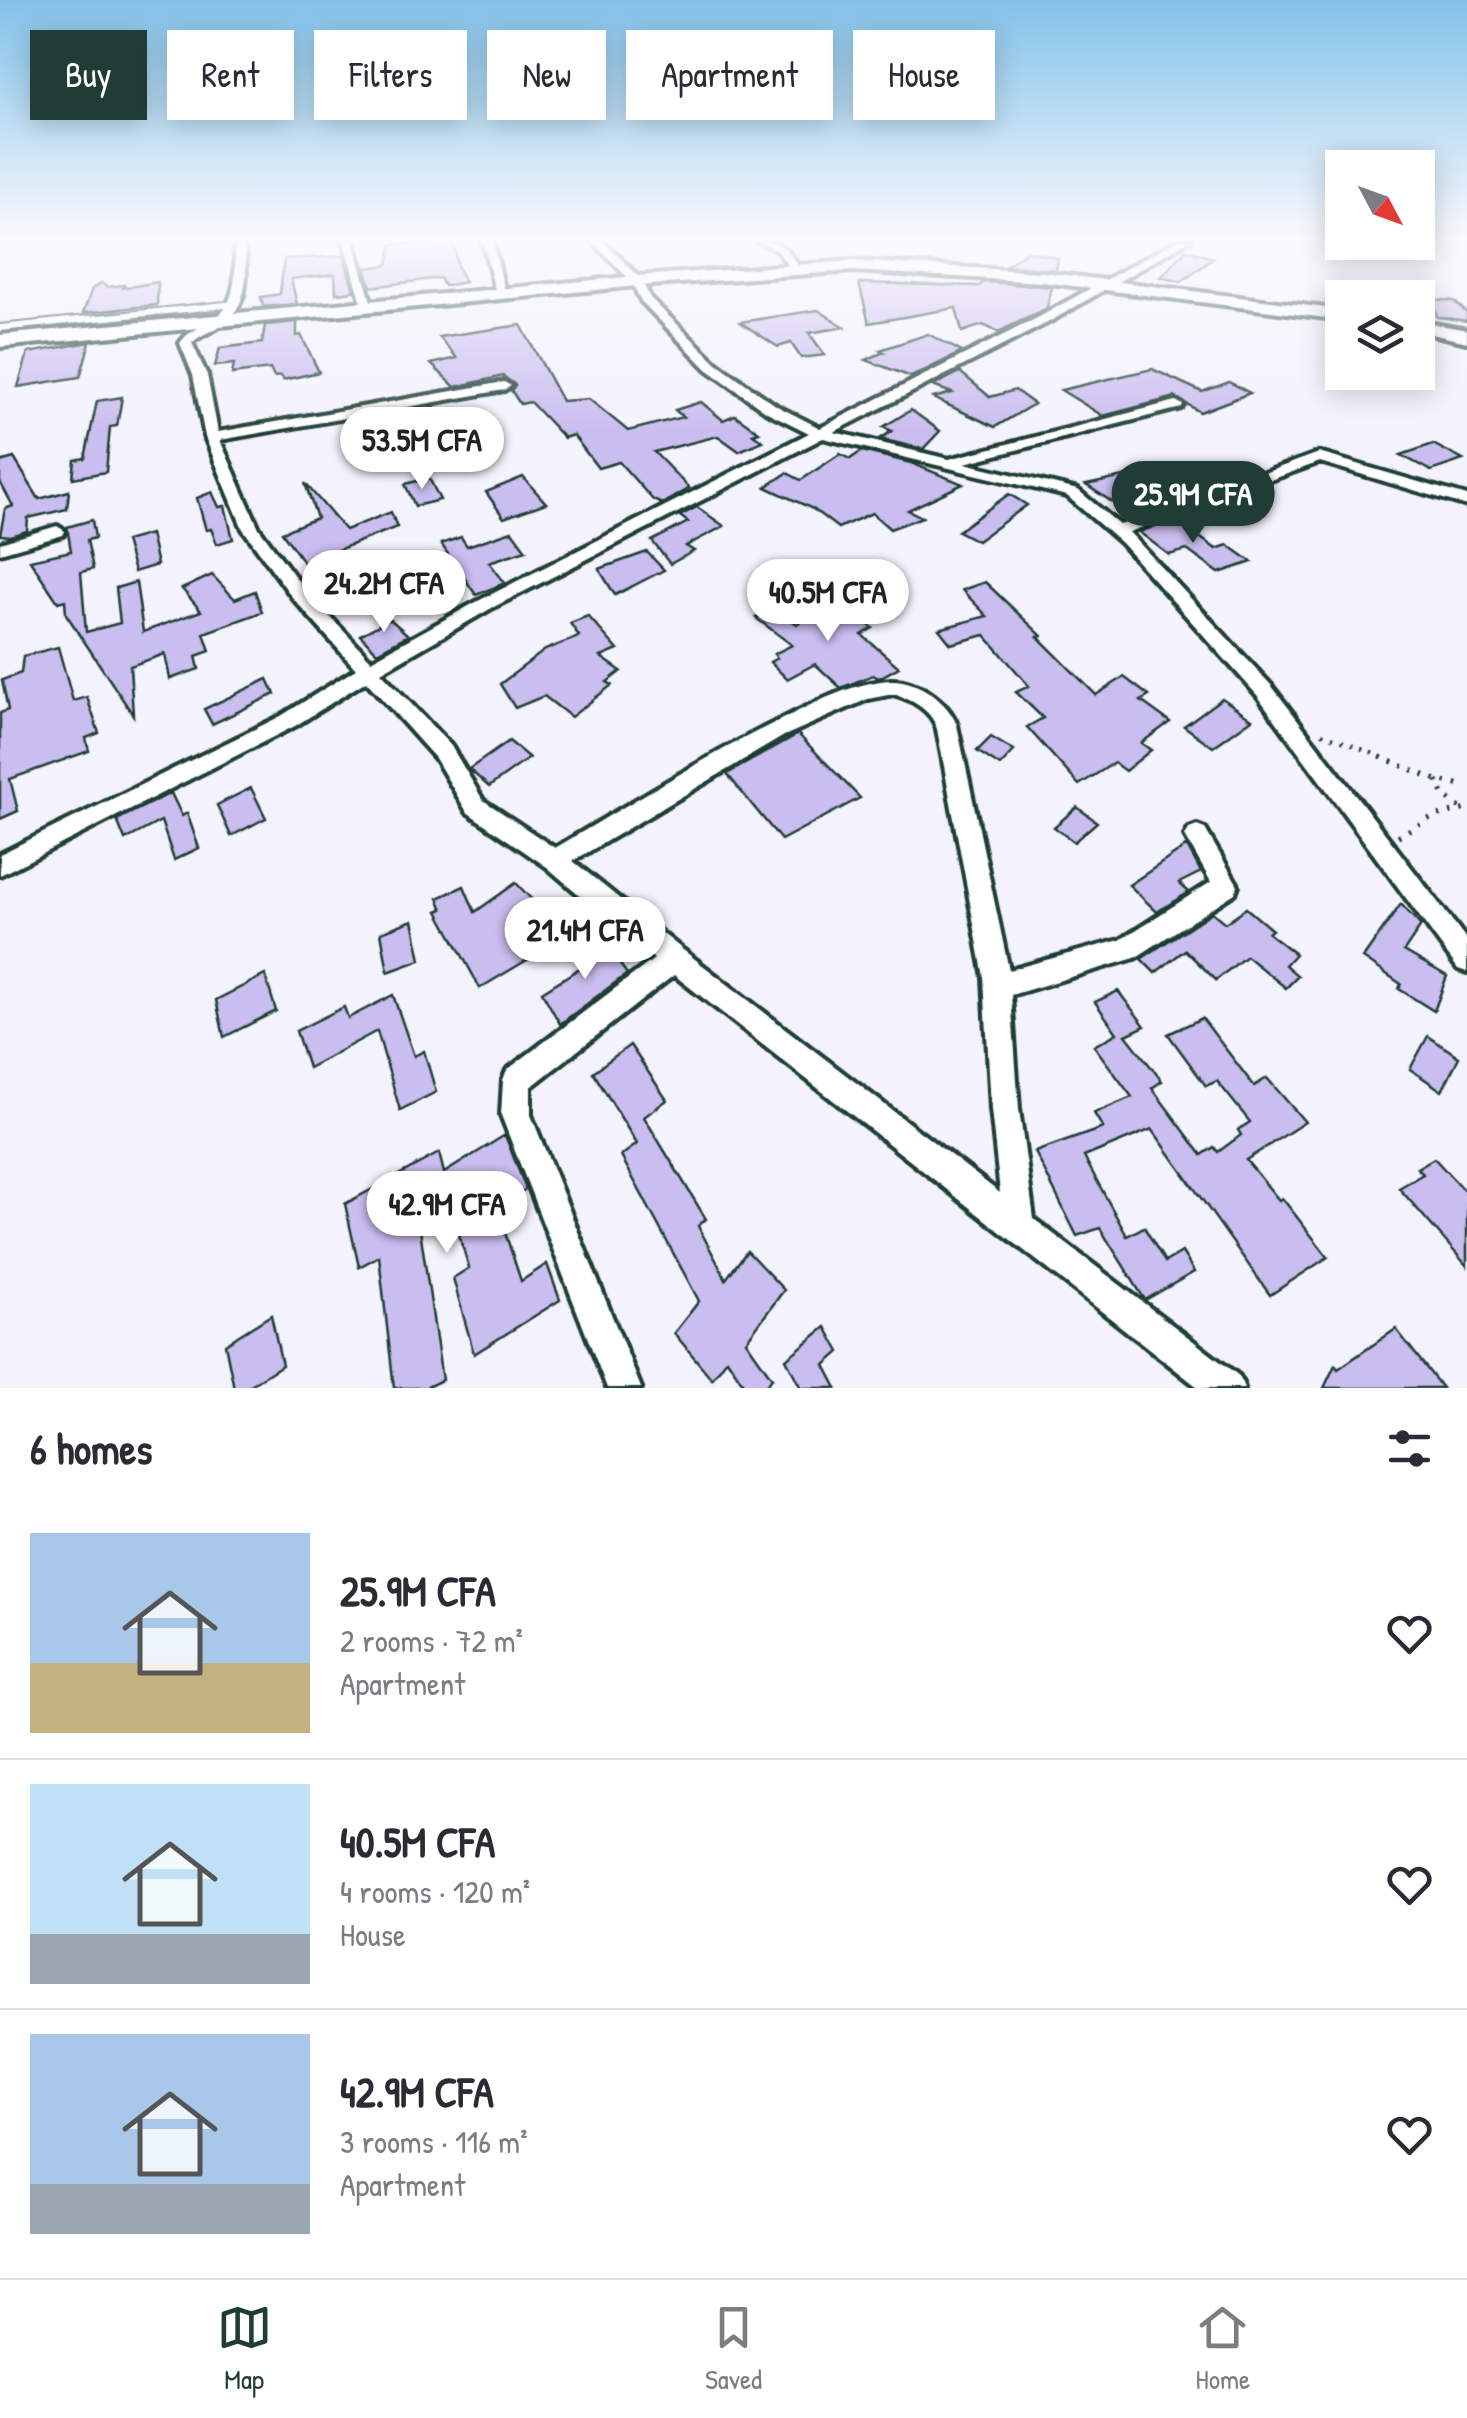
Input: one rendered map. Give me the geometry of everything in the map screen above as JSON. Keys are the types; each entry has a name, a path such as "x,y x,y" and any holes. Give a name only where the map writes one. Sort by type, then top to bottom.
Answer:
{"main road":[{"path":"0,341 227,312 383,305"},
{"path":"1270,305 1325,312"},
{"path":"1435,326 1467,327"},
{"path":"1435,329 1467,336"}],"street":[{"path":"231,305 227,312 186,342 200,375 212,437 250,528 298,593 443,752 476,806 554,860 674,959 1020,1223 1228,1388"},
{"path":"651,305 712,366 757,400 820,433 1072,493 1118,531 1252,676 1467,960"},
{"path":"0,865 288,721 484,605 1068,305"},
{"path":"212,437 504,386"},
{"path":"948,463 1176,405"},
{"path":"1118,531 1318,457 1467,501"},
{"path":"0,548 57,530"},
{"path":"554,860 793,723 841,701 889,686 905,689 943,716 998,986 1005,1109 1020,1223"},
{"path":"998,986 1126,950 1226,885 1198,836"},
{"path":"624,1388 516,1115 517,1080 674,959"}],"lane":[{"path":"0,328 227,312"}],"path":[{"path":"1285,718 1437,780 1467,786"},
{"path":"1437,780 1444,796 1465,809"},
{"path":"1379,846 1434,816 1465,809"}],"building":[{"path":"86,305 157,305 157,305 83,313"},
{"path":"864,305 1048,305 998,332 983,325 962,332 956,308 869,323"},
{"path":"1435,305 1458,305 1467,313 1467,321 1437,317"},
{"path":"818,310 845,327 809,333 825,355 801,358 791,343 778,347 740,322"},
{"path":"297,322 297,336 301,335 319,372 283,380 281,376 274,377 270,369 232,374 234,364 215,366 220,348 262,343 265,325"},
{"path":"521,325 562,401 589,399 628,431 683,417 675,410 701,402 723,420 735,415 759,432 753,434 763,441 739,451 718,436 654,452 689,488 662,504 653,500 619,462 598,468 573,435 564,438 530,402 520,404 511,390 515,385 503,376 455,387 431,364 457,358 439,337"},
{"path":"928,334 962,352 911,377 866,360 884,352 880,350"},
{"path":"90,342 80,377 18,387 28,353"},
{"path":"1152,369 1202,392 1229,382 1250,393 1200,412 1175,397 1103,416 1061,390"},
{"path":"960,372 990,397 1015,390 1034,404 995,427 933,398 952,393 933,386"},
{"path":"122,397 117,426 110,427 106,472 73,478 75,460 85,458 97,401"},
{"path":"434,406 444,430 424,434 415,409"},
{"path":"911,410 940,431 923,449 880,439 892,431 883,427"},
{"path":"1433,444 1463,460 1431,471 1401,455"},
{"path":"862,451 911,463 963,484 908,510 922,517 890,529 872,513 838,528 813,509 766,487 787,473 801,480 840,454 850,459"},
{"path":"14,458 39,499 69,491 67,509 28,518 27,531 0,535 5,509 13,506 0,482 0,462"},
{"path":"1128,476 1172,502 1134,516 1086,485"},
{"path":"523,477 546,503 504,518 486,492"},
{"path":"429,478 440,500 415,506 405,484"},
{"path":"305,483 345,530 391,512 397,527 304,563 282,532 317,518"},
{"path":"212,492 219,507 225,506 233,539 217,544 211,529 206,530 197,498"},
{"path":"1009,494 1027,505 977,541 958,531"},
{"path":"697,507 724,526 686,546 694,551 670,564 652,541 688,522 680,516"},
{"path":"1175,519 1216,549 1228,545 1252,562 1219,573 1187,550 1169,555 1139,532"},
{"path":"92,520 95,538 87,540 93,569 81,572 86,632 120,623 116,588 136,582 143,632 201,611 182,589 212,575 235,599 255,591 262,612 204,633 210,651 196,656 199,669 170,679 165,654 130,666 133,715 66,614 65,600 58,602 30,560 71,551 67,527"},
{"path":"512,531 526,550 489,562 505,583 476,595 441,544 461,537 467,546"},
{"path":"150,534 157,565 134,572 125,541"},
{"path":"647,552 664,570 615,595 599,569"},
{"path":"985,582 1096,695 1124,677 1149,696 1141,701 1170,722 1141,743 1151,750 1125,771 1114,763 1079,785 1027,727 1043,718 1016,692 1029,686 985,635 951,644 939,629 987,616 962,590"},
{"path":"835,593 853,602 846,608 873,628 862,635 899,667 879,678 873,675 841,688 815,664 787,679 770,662 777,658 774,654 792,645 756,618 775,607 797,624"},
{"path":"588,616 618,650 601,657 621,671 607,682 612,685 571,717 544,696 515,708 500,684 545,650 579,636 570,623"},
{"path":"390,619 408,635 377,652 360,635"},
{"path":"58,647 73,701 87,697 99,733 86,738 89,751 10,779 18,811 0,819 0,713 8,710 2,680 21,673 23,656"},
{"path":"268,679 275,694 212,724 204,709"},
{"path":"1222,698 1252,719 1213,747 1184,726"},
{"path":"798,734 860,798 781,840 727,774"},
{"path":"991,737 1014,751 1000,766 977,751"},
{"path":"509,741 529,758 489,787 469,769"},
{"path":"251,788 266,818 231,836 217,805"},
{"path":"171,793 182,816 187,813 199,848 174,860 161,821 125,840 117,820"},
{"path":"1077,807 1097,822 1074,842 1054,827"},
{"path":"1187,846 1201,872 1179,883 1189,892 1157,912 1129,885"},
{"path":"516,883 537,905 527,912 544,950 480,988 438,911 443,909 438,898 464,886 475,912"},
{"path":"1401,904 1421,926 1404,951 1447,976 1434,1011 1399,989 1401,984 1363,958"},
{"path":"1246,908 1272,930 1268,933 1295,954 1285,965 1298,976 1286,988 1246,956 1216,980 1185,950 1155,973 1141,959 1212,912 1225,923"},
{"path":"413,920 421,960 388,972 381,932"},
{"path":"603,941 627,974 560,1024 542,992 583,966 577,958"},
{"path":"265,975 276,1011 224,1037 216,1000"},
{"path":"1118,991 1145,1026 1126,1035 1162,1081 1152,1088 1202,1155 1214,1147 1218,1152 1241,1135 1238,1130 1250,1122 1217,1081 1206,1086 1168,1034 1202,1018 1254,1086 1267,1078 1305,1122 1246,1160 1328,1257 1270,1295 1152,1129 1084,1157 1127,1236 1144,1227 1165,1262 1182,1252 1194,1272 1145,1300 1100,1228 1077,1236 1035,1152 1103,1128 1094,1113 1132,1097 1094,1046 1117,1033 1095,1002"},
{"path":"393,995 414,1056 424,1051 436,1092 400,1110 377,1031 308,1068 296,1031 344,1007 348,1018"},
{"path":"1428,1036 1459,1057 1442,1091 1410,1069"},
{"path":"630,1045 667,1100 644,1117 706,1219 698,1226 726,1279 747,1251 784,1290 746,1341 772,1378 763,1388 746,1388 727,1359 712,1379 674,1333 699,1301 621,1156 637,1144 593,1072"},
{"path":"505,1135 526,1189 497,1208 521,1281 547,1264 560,1300 474,1354 453,1278 469,1268 453,1215 420,1229 442,1380 425,1388 394,1388 379,1256 359,1267 345,1204 439,1153 444,1173"},
{"path":"1434,1158 1467,1194 1467,1266 1399,1188 1423,1174 1417,1168"},
{"path":"271,1315 282,1365 246,1388 234,1388 225,1344"},
{"path":"826,1327 840,1352 825,1365 837,1388 801,1388 786,1359"},
{"path":"1396,1329 1442,1388 1324,1388 1335,1365 1338,1369"}]}
